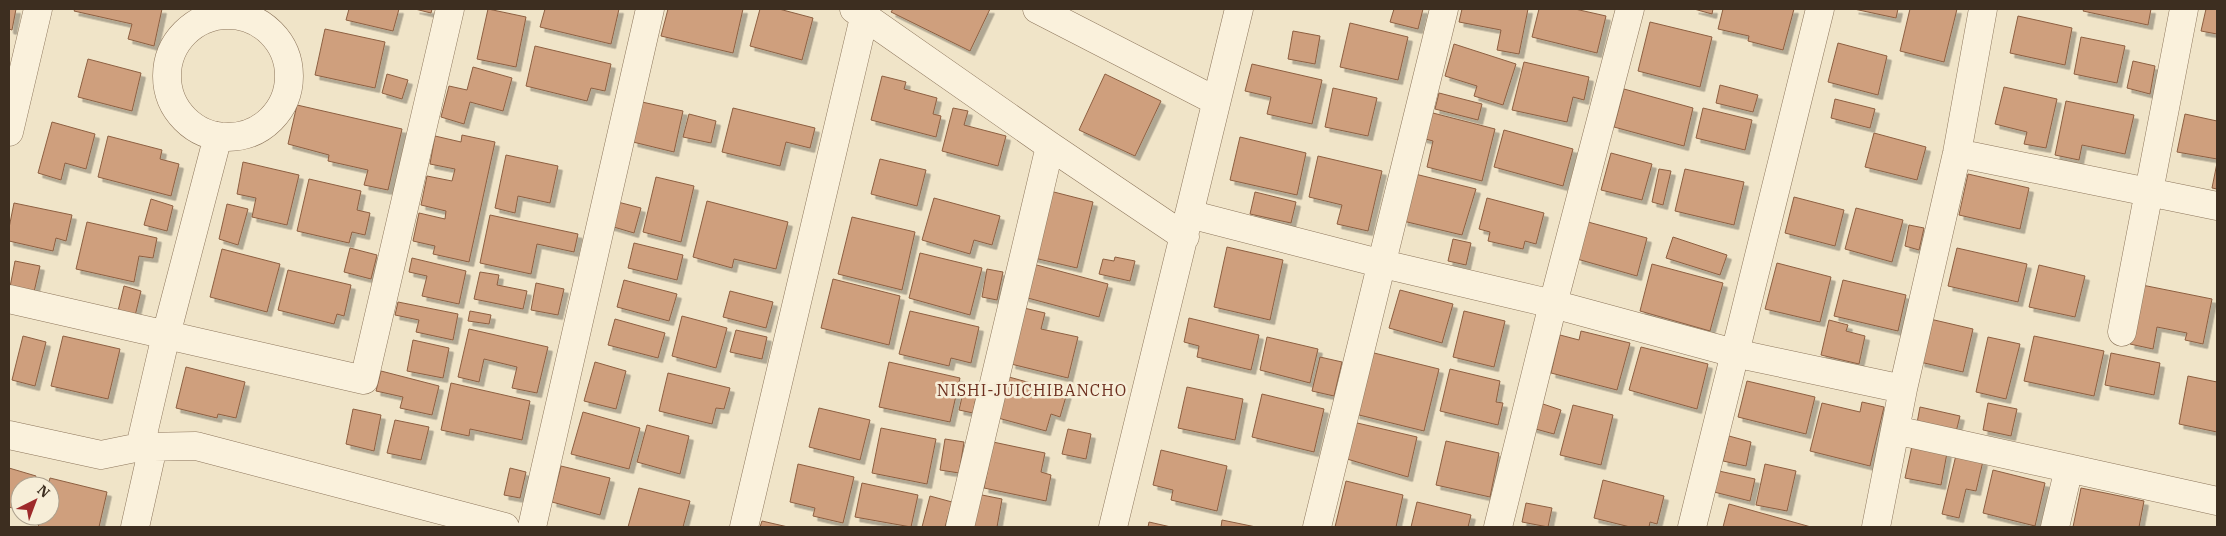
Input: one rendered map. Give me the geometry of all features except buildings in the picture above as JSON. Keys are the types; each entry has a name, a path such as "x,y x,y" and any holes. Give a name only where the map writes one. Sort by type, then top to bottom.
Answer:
{"street":[{"path":"9,132 38,9"},
{"path":"9,299 364,380 450,9"},
{"path":"532,527 650,9"},
{"path":"1037,9 1076,18 1216,101"},
{"path":"1113,527 1239,9"},
{"path":"1317,527 1444,9"},
{"path":"1498,527 1553,304 1630,9"},
{"path":"1692,527 1820,9"},
{"path":"1876,527 1903,389 1958,153 1984,9"},
{"path":"2122,332 2184,9"},
{"path":"744,527 861,11 1050,146 1187,225 1383,264 1553,304 1734,353 1903,389"},
{"path":"240,12 259,22 275,36 286,55 290,76 289,83 286,97 275,116 259,129 239,137 218,136 200,130 184,118 173,102 167,84 168,65 174,46 186,31 202,20 220,14 240,12"},
{"path":"135,527 146,447 166,335 218,136"},
{"path":"960,527 1050,146"},
{"path":"1958,153 2217,206"},
{"path":"1896,430 2217,502"},
{"path":"9,435 101,455 146,447 196,446 505,527"},
{"path":"2055,527 2069,468"}],"district":[{"name":"NISHI-JUICHIBANCHO","path":"1032,390"}]}
